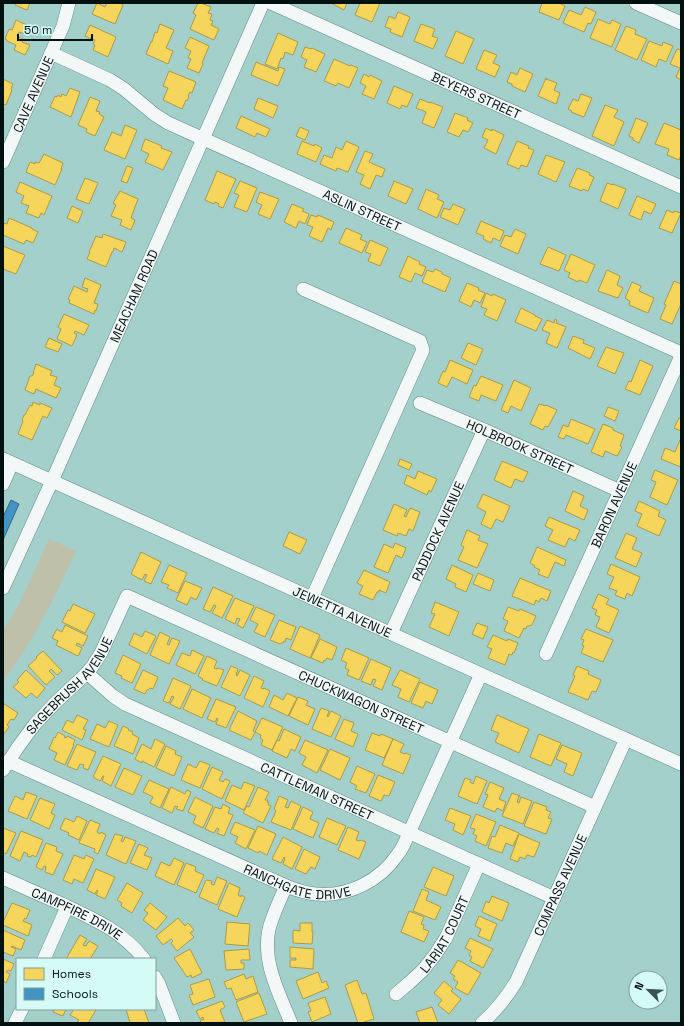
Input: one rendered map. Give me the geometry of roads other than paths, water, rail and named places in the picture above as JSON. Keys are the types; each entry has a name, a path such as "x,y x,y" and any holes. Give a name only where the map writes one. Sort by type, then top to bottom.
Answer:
{"street":[{"name":"CAVE AVENUE","path":"3,162 8,139 51,53 63,26 69,3"},
{"name":"MEACHAM ROAD","path":"3,588 52,481 263,3"},
{"name":"BEYERS STREET","path":"271,3 681,187"},
{"path":"636,3 681,23"},
{"name":"ASLIN STREET","path":"51,53 110,80 168,123 681,354"},
{"path":"303,289 420,342 423,350 312,598"},
{"name":"BARON AVENUE","path":"546,654 681,354"},
{"name":"HOLBROOK STREET","path":"420,403 620,491"},
{"name":"PADDOCK AVENUE","path":"391,634 484,430"},
{"path":"3,484 7,461"},
{"name":"JEWETTA AVENUE","path":"7,461 681,764"},
{"name":"SAGEBRUSH AVENUE","path":"6,766 35,724 54,703 87,673 101,653 127,596"},
{"name":"CHUCKWAGON STREET","path":"127,596 595,807"},
{"name":"CATTLEMAN STREET","path":"87,673 113,696 125,704 554,898"},
{"name":"RANCHGATE DRIVE","path":"6,766 286,886 316,894 332,894 348,891 376,877 388,867 398,854 481,674"},
{"name":"COMPASS AVENUE","path":"482,1023 506,998 516,982 626,739"},
{"name":"LARIAT COURT","path":"396,994 423,970 446,938 479,864"},
{"name":"CAMPFIRE DRIVE","path":"3,878 96,919 126,939 143,958"},
{"path":"286,886 273,916 269,930 268,959 271,972 291,1023"},
{"path":"44,958 68,907"},
{"path":"156,978 174,1023"},
{"path":"15,1023 22,1010"}]}
